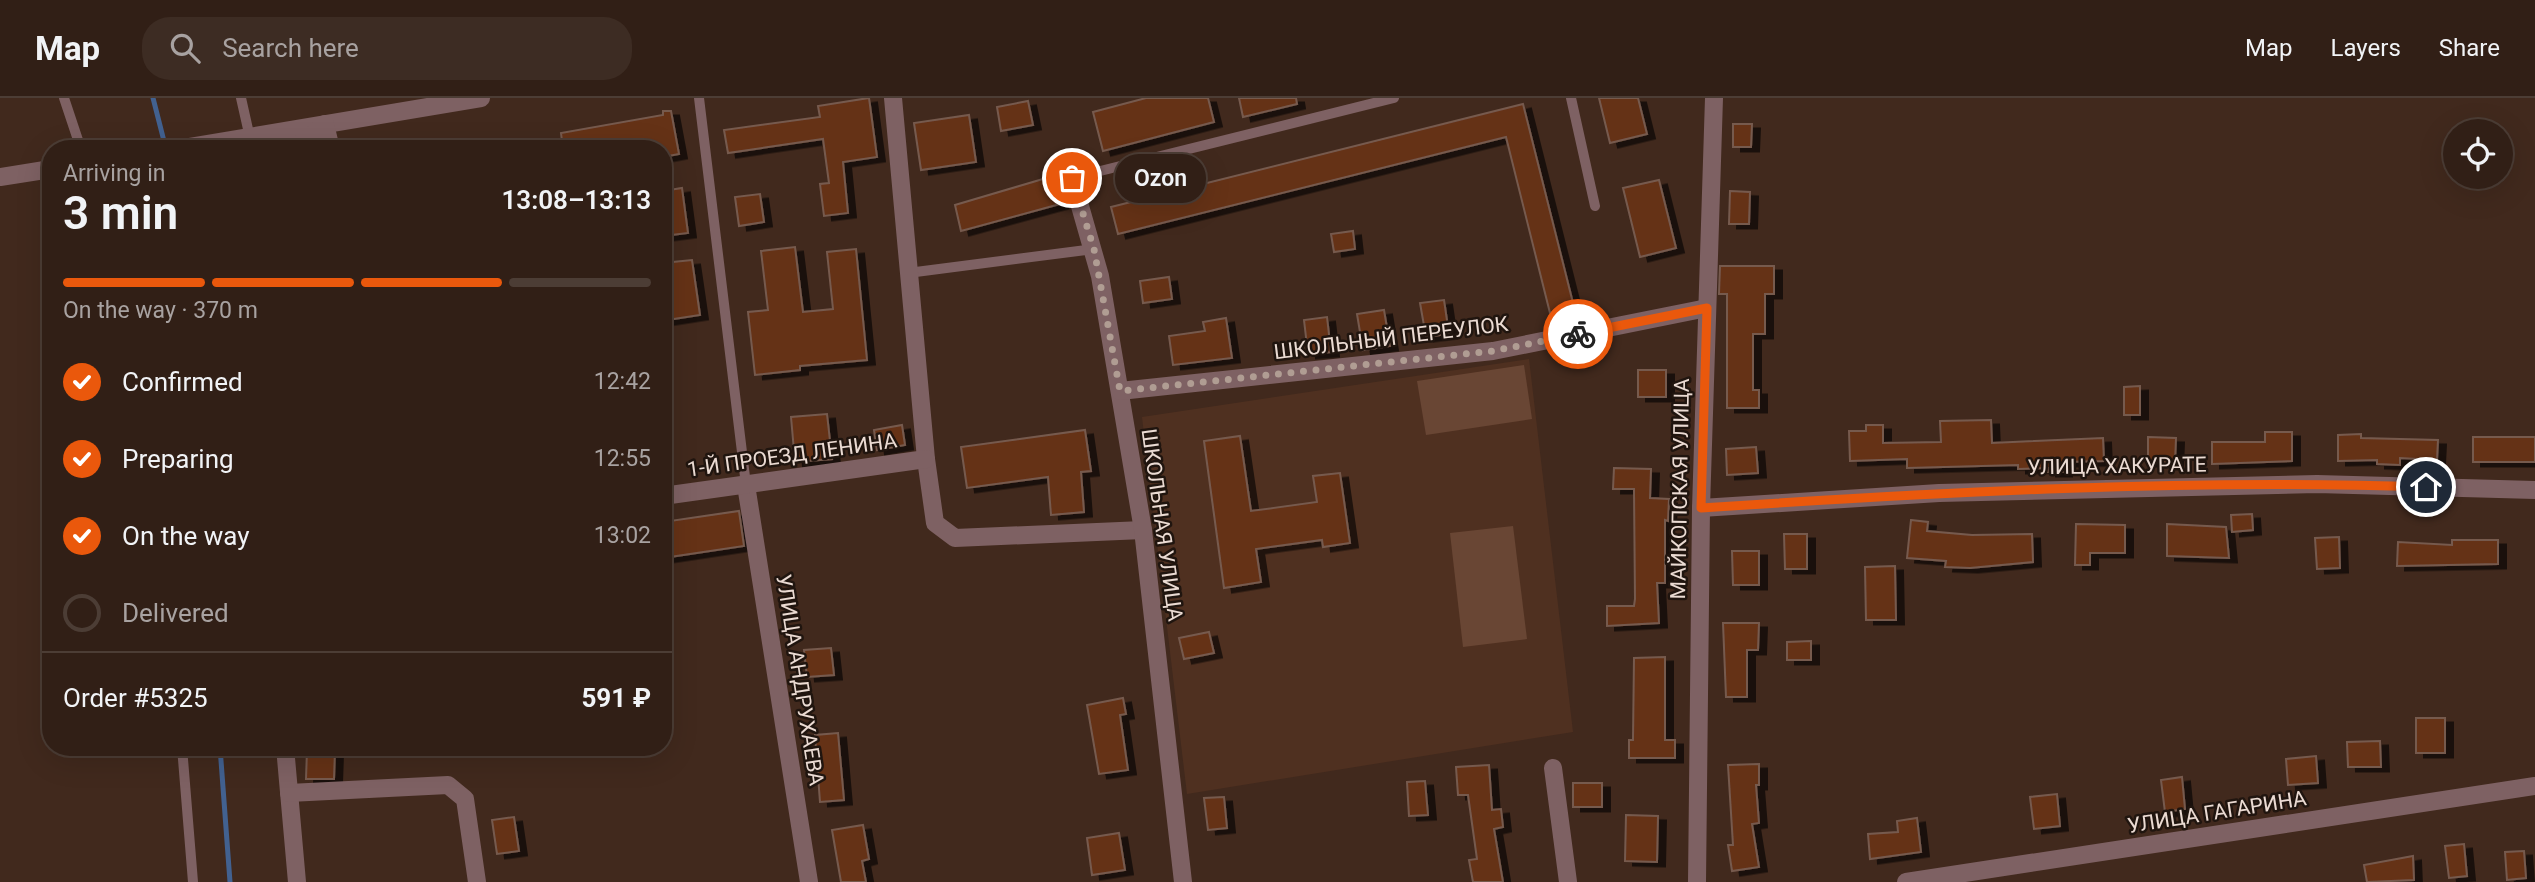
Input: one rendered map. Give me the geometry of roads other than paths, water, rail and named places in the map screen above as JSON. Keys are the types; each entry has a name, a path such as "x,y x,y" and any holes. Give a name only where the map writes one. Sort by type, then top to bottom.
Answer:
{"street":[{"path":"236,140 481,98"},
{"path":"892,98 926,459 936,523 955,538 1143,530"},
{"name":"МАЙКОПСКАЯ УЛИЦА","path":"1697,882 1701,508 1714,98"},
{"path":"305,140 325,124"},
{"path":"325,124 329,140"},
{"path":"0,177 42,170"},
{"name":"ШКОЛЬНАЯ УЛИЦА","path":"1072,178 1094,249 1143,530 1183,882"},
{"name":"ШКОЛЬНЫЙ ПЕРЕУЛОК","path":"1120,391 1493,351 1707,308"},
{"name":"1-Й ПРОЕЗД ЛЕНИНА","path":"672,495 926,459"},
{"name":"УЛИЦА ХАКУРАТЕ","path":"1701,508 1939,493 2317,484 2535,490"},
{"name":"УЛИЦА АНДРУХАЕВА","path":"746,485 809,882"},
{"path":"286,756 297,882"},
{"path":"1553,768 1568,882"},
{"path":"289,793 448,786 465,799 477,882"},
{"name":"УЛИЦА ГАГАРИНА","path":"1906,882 2535,786"}],"lane":[{"path":"64,98 78,140"},
{"path":"241,98 250,138"},
{"path":"699,98 746,485"},
{"path":"1072,178 1380,99 1394,98"},
{"path":"1571,98 1595,206"},
{"path":"908,273 1094,249"},
{"path":"183,756 193,882"}],"waterway":[{"path":"153,98 164,140"},
{"path":"221,756 230,882"}],"place":[{"name":"Ozon","path":"1072,178"}]}
